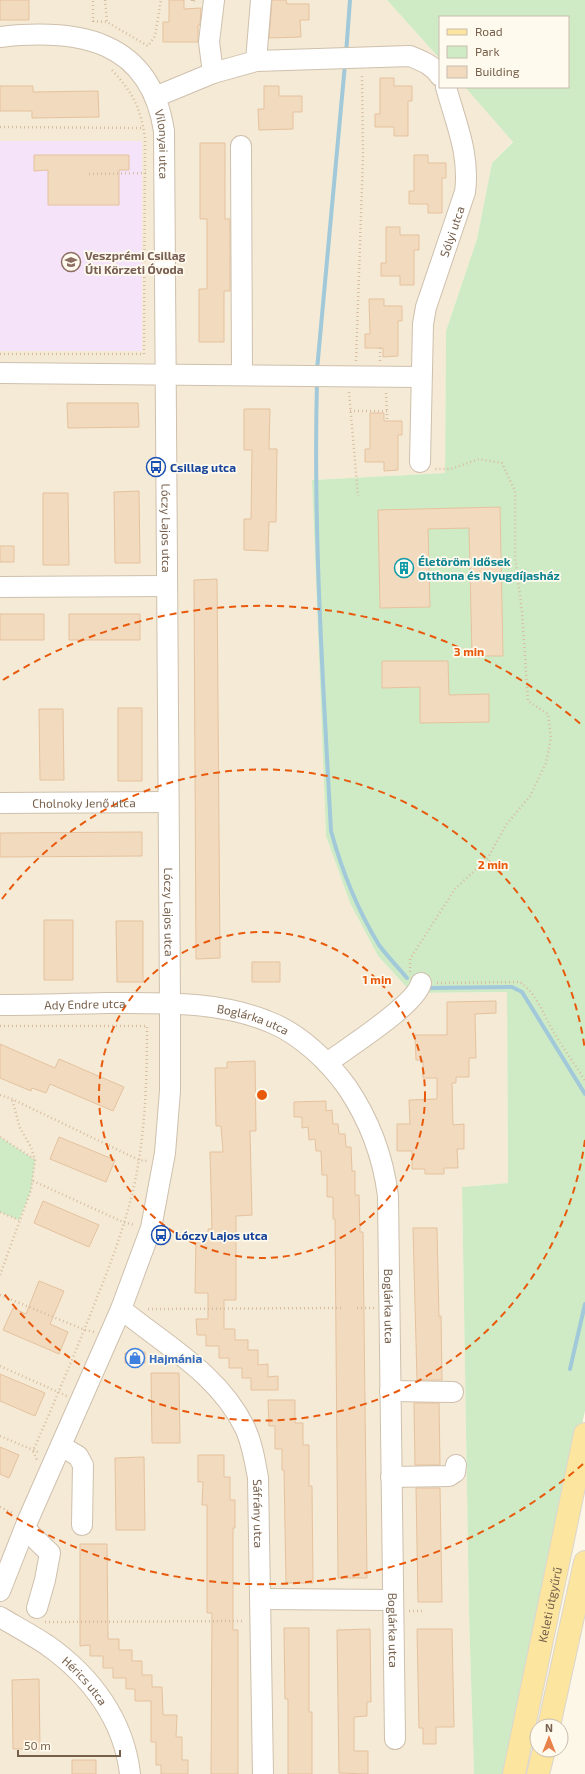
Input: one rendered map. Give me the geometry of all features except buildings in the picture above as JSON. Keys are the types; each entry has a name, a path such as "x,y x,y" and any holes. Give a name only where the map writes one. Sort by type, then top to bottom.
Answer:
{"main road":[{"name":"Keleti útgyűrű","path":"514,1774 585,1434"},
{"path":"551,1718 585,1562"},
{"path":"538,1774 542,1758"}],"street":[{"path":"213,73 209,42 214,0"},
{"path":"256,61 261,0"},
{"name":"Vilonyai utca","path":"0,37 62,35 109,46 131,61 146,79 155,97 161,113 164,131 165,373"},
{"path":"155,97 213,73 256,61 410,56 425,62 436,70 439,74"},
{"name":"Sólyi utca","path":"420,462 420,377 423,324 426,307 465,192 468,173 466,157 446,88"},
{"path":"242,146 242,375"},
{"path":"0,373 165,373 420,377"},
{"name":"Lóczy Lajos utca","path":"0,1591 20,1522 51,1456 80,1402 121,1309 151,1228 163,1165 170,1091 165,373"},
{"name":"Lóczy Lajos utca","path":"0,587 166,586"},
{"name":"Cholnoky Jenő utca","path":"0,803 168,802"},
{"path":"327,1063 400,1009 417,990"},
{"name":"Ady Endre utca","path":"0,1005 170,1003"},
{"name":"Boglárka utca","path":"170,1003 224,1008 252,1015 274,1023 296,1038 327,1063 354,1098 375,1137 386,1175 388,1196 392,1600 395,1739"},
{"name":"Sáfrány utca","path":"121,1309 147,1330 174,1348 212,1382 234,1408 245,1429 258,1478 262,1620 263,1774"},
{"path":"390,1391 453,1392"},
{"path":"51,1456 78,1456 83,1465 82,1525"},
{"path":"391,1477 449,1476 455,1472 456,1465"},
{"path":"20,1522 50,1553 40,1615"},
{"path":"261,1599 392,1600"},
{"name":"Hérics utca","path":"0,1617 52,1649 71,1664 93,1687 114,1718 121,1734 130,1774"}],"path":[{"path":"105,0 107,22"},
{"path":"93,21 107,22 148,46 155,36 160,0"},
{"path":"192,0 192,2 196,0"},
{"path":"358,57 363,156 345,376 350,411 358,496"},
{"path":"0,354 144,354 146,173 144,128 139,109 128,88 110,68"},
{"path":"0,127 144,128"},
{"path":"90,174 146,173"},
{"path":"350,411 387,411 387,420"},
{"path":"451,469 479,460 502,463 515,491 515,556 522,612 528,701 548,714 551,738 546,763 530,796 506,825 487,859 455,889 410,959 410,985 417,990 520,982 528,988 534,996 553,1031 585,1081"},
{"path":"0,1026 147,1026 146,1093 139,1160 131,1201 123,1222 115,1251 85,1330 60,1392 33,1451"},
{"path":"0,1095 12,1099 139,1160 163,1165"},
{"path":"0,1275 31,1190 35,1160 31,1147 20,1128 12,1099"},
{"path":"0,1137 35,1160"},
{"path":"32,1181 123,1222 151,1228"},
{"path":"0,1212 19,1220"},
{"path":"0,1295 85,1330 108,1336"},
{"path":"121,1309 342,1308"},
{"path":"0,1366 80,1402"},
{"path":"0,1436 33,1451 51,1456"},
{"path":"33,1451 51,1456"},
{"path":"18,1508 20,1522"},
{"path":"40,1615 262,1620"}],"shaded area":[{"path":"0,0 387,0 439,58 439,88 466,88 513,141 492,163 477,239 446,331 445,473 312,480 326,836 350,903 378,956 412,993 507,992 508,1183 462,1187 469,1615 474,1774 0,1774"},
{"name":"Veszprémi Csillag Úti Körzeti Óvoda","path":"0,141 142,141 142,351 0,351"}],"green space":[{"path":"387,0 585,0 585,1411 504,1774 474,1774 469,1615 462,1187 508,1183 507,992 412,993 378,956 350,903 326,836 312,480 445,473 446,331 477,239 492,163 513,142 466,88 569,88 569,16 439,16 439,58"},
{"path":"0,1137 35,1160 31,1190 19,1220 0,1212"}],"waterway":[{"path":"346,54 350,0"},
{"path":"317,370 345,64"},
{"path":"317,381 316,494 322,662 331,831 345,875 364,918 379,945 407,978"},
{"path":"430,988 512,987 522,992 585,1094"},
{"path":"570,1369 585,1304"}],"place":[{"name":"Veszprémi Csillag Úti Körzeti Óvoda","path":"71,262"},
{"name":"Csillag utca","path":"156,467"},
{"name":"Életöröm Idősek Otthona és Nyugdíjasház","path":"404,568"},
{"name":"Lóczy Lajos utca","path":"161,1235"},
{"name":"Hajmánia","path":"135,1358"}]}
